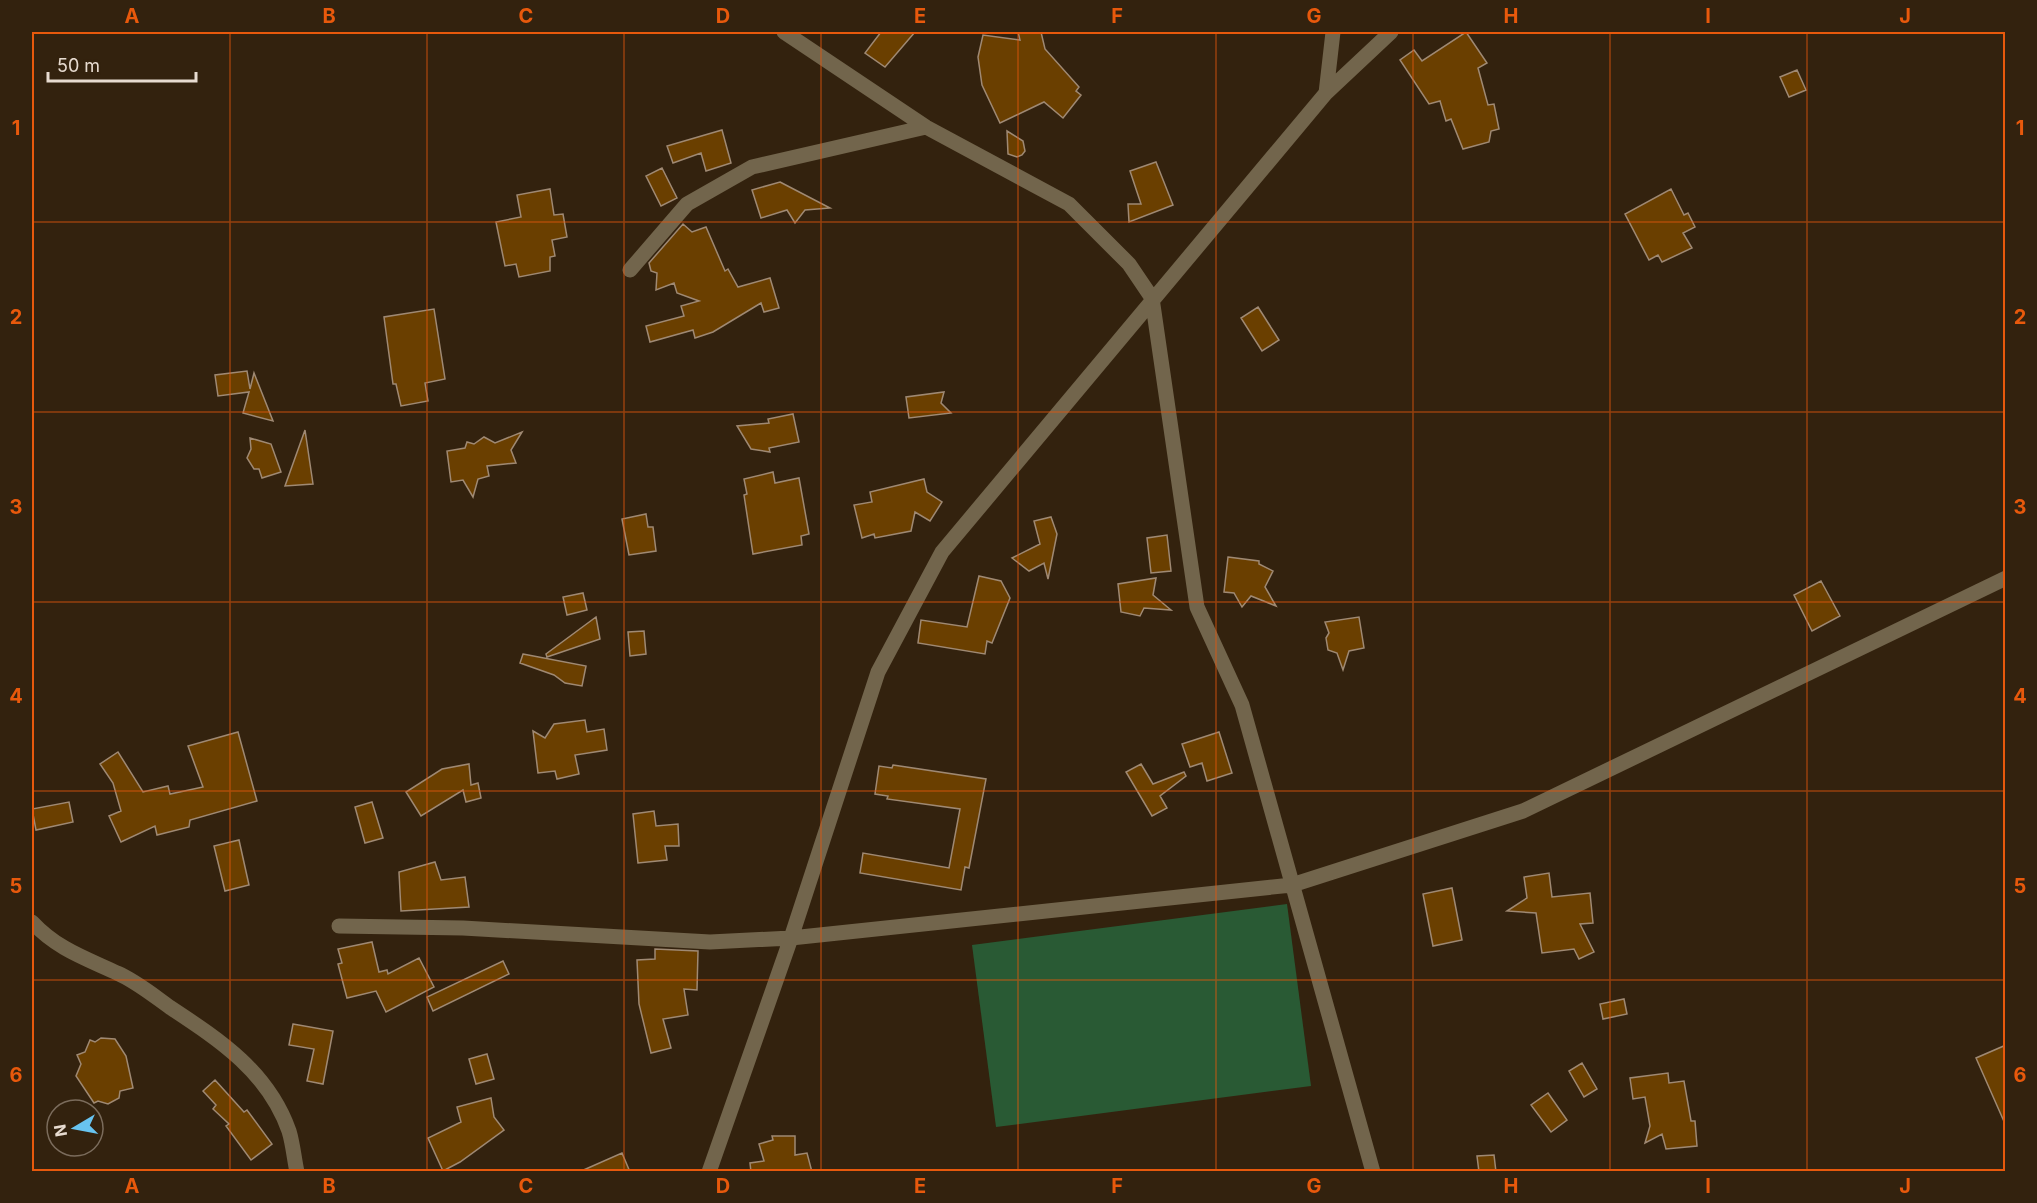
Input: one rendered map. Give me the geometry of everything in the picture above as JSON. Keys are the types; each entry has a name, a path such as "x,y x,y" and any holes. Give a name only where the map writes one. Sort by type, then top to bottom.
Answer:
{"street":[{"path":"784,32 926,127 1069,204 1129,264 1152,298 1197,607 1242,705 1373,1172"},
{"path":"1326,93 1333,32"},
{"path":"710,1172 791,938 878,672 942,552 1152,298 1326,93 1391,32"},
{"path":"630,270 687,204 752,167 926,127"},
{"path":"339,926 463,928 710,942 791,938 1292,885 1524,812 2006,578"},
{"path":"32,922 49,940 76,956 119,973 207,1032 249,1065 265,1086 289,1131 297,1172"}],"green space":[{"path":"1287,904 1311,1086 996,1127 972,945"}],"building":[{"path":"881,32 915,32 885,67 865,53"},
{"path":"1018,32 1041,32 1045,49 1079,87 1076,91 1081,95 1063,118 1044,102 1000,123 982,85 978,57 983,35 1020,40"},
{"path":"1466,32 1487,63 1478,68 1488,105 1494,104 1499,129 1491,131 1489,142 1463,149 1451,119 1446,121 1440,101 1429,104 1400,60 1414,50 1422,61"},
{"path":"1797,70 1806,90 1789,97 1780,77"},
{"path":"722,130 731,163 706,171 701,153 673,163 667,146"},
{"path":"1007,131 1023,141 1025,151 1022,155 1017,157 1008,154"},
{"path":"1156,162 1173,205 1129,222 1128,204 1141,204 1130,171"},
{"path":"662,168 677,198 661,206 646,176"},
{"path":"780,182 830,208 805,210 795,223 787,210 761,218 752,190"},
{"path":"550,189 554,215 563,214 567,237 552,240 555,256 550,257 550,271 519,277 516,264 505,266 496,222 521,217 517,195"},
{"path":"1671,189 1684,215 1688,213 1695,227 1683,233 1692,248 1662,262 1658,255 1649,260 1625,214"},
{"path":"683,224 692,232 706,227 725,271 728,269 738,287 770,278 779,308 764,312 761,303 713,332 695,338 693,330 650,342 646,326 684,316 681,306 699,301 677,293 674,283 656,290 657,273 651,271 649,263"},
{"path":"1258,307 1279,340 1262,351 1241,318"},
{"path":"434,309 445,379 425,383 428,401 401,406 396,384 393,384 384,317"},
{"path":"247,371 250,389 254,373 273,421 243,413 249,392 218,396 215,375"},
{"path":"944,392 941,403 951,413 909,418 906,397"},
{"path":"793,414 799,442 769,448 770,452 751,449 737,426 769,423 768,419"},
{"path":"305,430 313,484 285,486"},
{"path":"522,432 511,450 516,463 487,466 489,476 478,479 473,497 463,480 451,482 447,451 465,448 467,442 474,444 484,437 495,443"},
{"path":"250,438 271,444 281,472 262,478 259,469 254,469 247,458 251,449"},
{"path":"773,472 775,483 799,478 809,534 801,536 802,545 753,554 744,495 747,494 744,479"},
{"path":"924,479 927,492 942,502 930,521 915,512 911,531 875,538 874,534 862,538 854,505 872,502 870,492"},
{"path":"646,514 648,527 653,527 656,551 629,555 622,519"},
{"path":"1051,517 1057,534 1048,579 1044,563 1029,571 1012,558 1040,544 1034,521"},
{"path":"1167,535 1171,571 1151,573 1147,538"},
{"path":"1228,557 1259,561 1259,564 1273,571 1265,587 1276,606 1251,596 1242,607 1234,593 1224,592"},
{"path":"979,576 1001,581 1010,598 992,643 987,641 985,654 918,643 921,620 967,627"},
{"path":"1156,578 1153,595 1171,610 1144,608 1140,616 1121,612 1118,584"},
{"path":"1821,581 1840,616 1812,631 1794,595"},
{"path":"583,593 587,610 567,615 563,597"},
{"path":"596,617 600,639 547,657 546,654"},
{"path":"1359,617 1364,648 1349,651 1343,670 1337,653 1328,650 1326,638 1329,633 1325,622"},
{"path":"644,631 646,654 630,656 628,632"},
{"path":"523,654 586,666 582,686 565,683 554,675 520,663"},
{"path":"585,720 587,732 604,729 607,750 575,755 579,774 557,779 555,771 538,773 533,731 545,738 554,724"},
{"path":"238,732 257,801 190,820 189,827 157,835 155,826 121,842 109,816 121,811 113,783 100,764 118,752 143,792 168,786 170,794 203,787 188,746"},
{"path":"1219,732 1232,773 1207,781 1202,763 1190,767 1182,744"},
{"path":"469,764 471,785 478,783 481,798 466,802 463,790 421,816 406,792 442,769"},
{"path":"1141,764 1153,784 1184,772 1186,776 1160,796 1167,808 1152,816 1126,772"},
{"path":"893,765 986,779 969,868 965,867 961,890 860,873 863,853 949,868 960,809 887,799 888,796 875,794 879,766 892,768"},
{"path":"69,802 73,822 36,830 32,809"},
{"path":"372,802 383,838 365,843 355,807"},
{"path":"654,811 656,826 678,824 679,846 665,846 667,860 638,863 633,814"},
{"path":"239,840 249,885 225,891 214,846"},
{"path":"435,862 441,880 465,877 469,907 401,911 399,872"},
{"path":"1549,873 1552,897 1590,893 1593,923 1580,924 1594,952 1579,959 1574,949 1542,953 1536,913 1507,911 1527,898 1524,877"},
{"path":"1452,888 1462,940 1433,946 1423,894"},
{"path":"372,942 379,972 387,970 388,974 419,958 434,987 386,1012 376,991 347,998 338,964 342,963 338,949"},
{"path":"655,949 698,951 697,990 684,989 688,1015 663,1019 671,1048 651,1053 639,1004 637,960 655,959"},
{"path":"503,961 509,974 433,1011 427,997"},
{"path":"1624,999 1627,1014 1603,1019 1600,1004"},
{"path":"293,1024 333,1031 323,1084 307,1081 314,1049 289,1045"},
{"path":"101,1038 115,1039 126,1056 133,1088 120,1091 119,1098 108,1104 105,1103 105,1098 91,1098 76,1076 81,1064 77,1055 85,1052 90,1040 95,1042"},
{"path":"2006,1045 2006,1126 1976,1058"},
{"path":"487,1054 494,1079 476,1084 469,1059"},
{"path":"1582,1063 1597,1089 1584,1097 1569,1071"},
{"path":"1668,1073 1669,1083 1684,1081 1691,1121 1695,1121 1697,1146 1666,1149 1662,1134 1645,1143 1650,1126 1645,1097 1633,1099 1630,1078"},
{"path":"215,1080 244,1112 247,1110 272,1144 251,1160 226,1126 229,1124 213,1109 216,1105 203,1091"},
{"path":"1548,1093 1567,1120 1551,1132 1531,1105"},
{"path":"491,1098 494,1117 504,1130 460,1162 443,1171 428,1138 461,1122 457,1107"},
{"path":"772,1136 795,1136 795,1155 807,1153 812,1172 751,1172 750,1163 764,1161 759,1144 773,1140"},
{"path":"622,1153 630,1172 579,1172"},
{"path":"1494,1155 1496,1172 1479,1172 1477,1156"}]}
